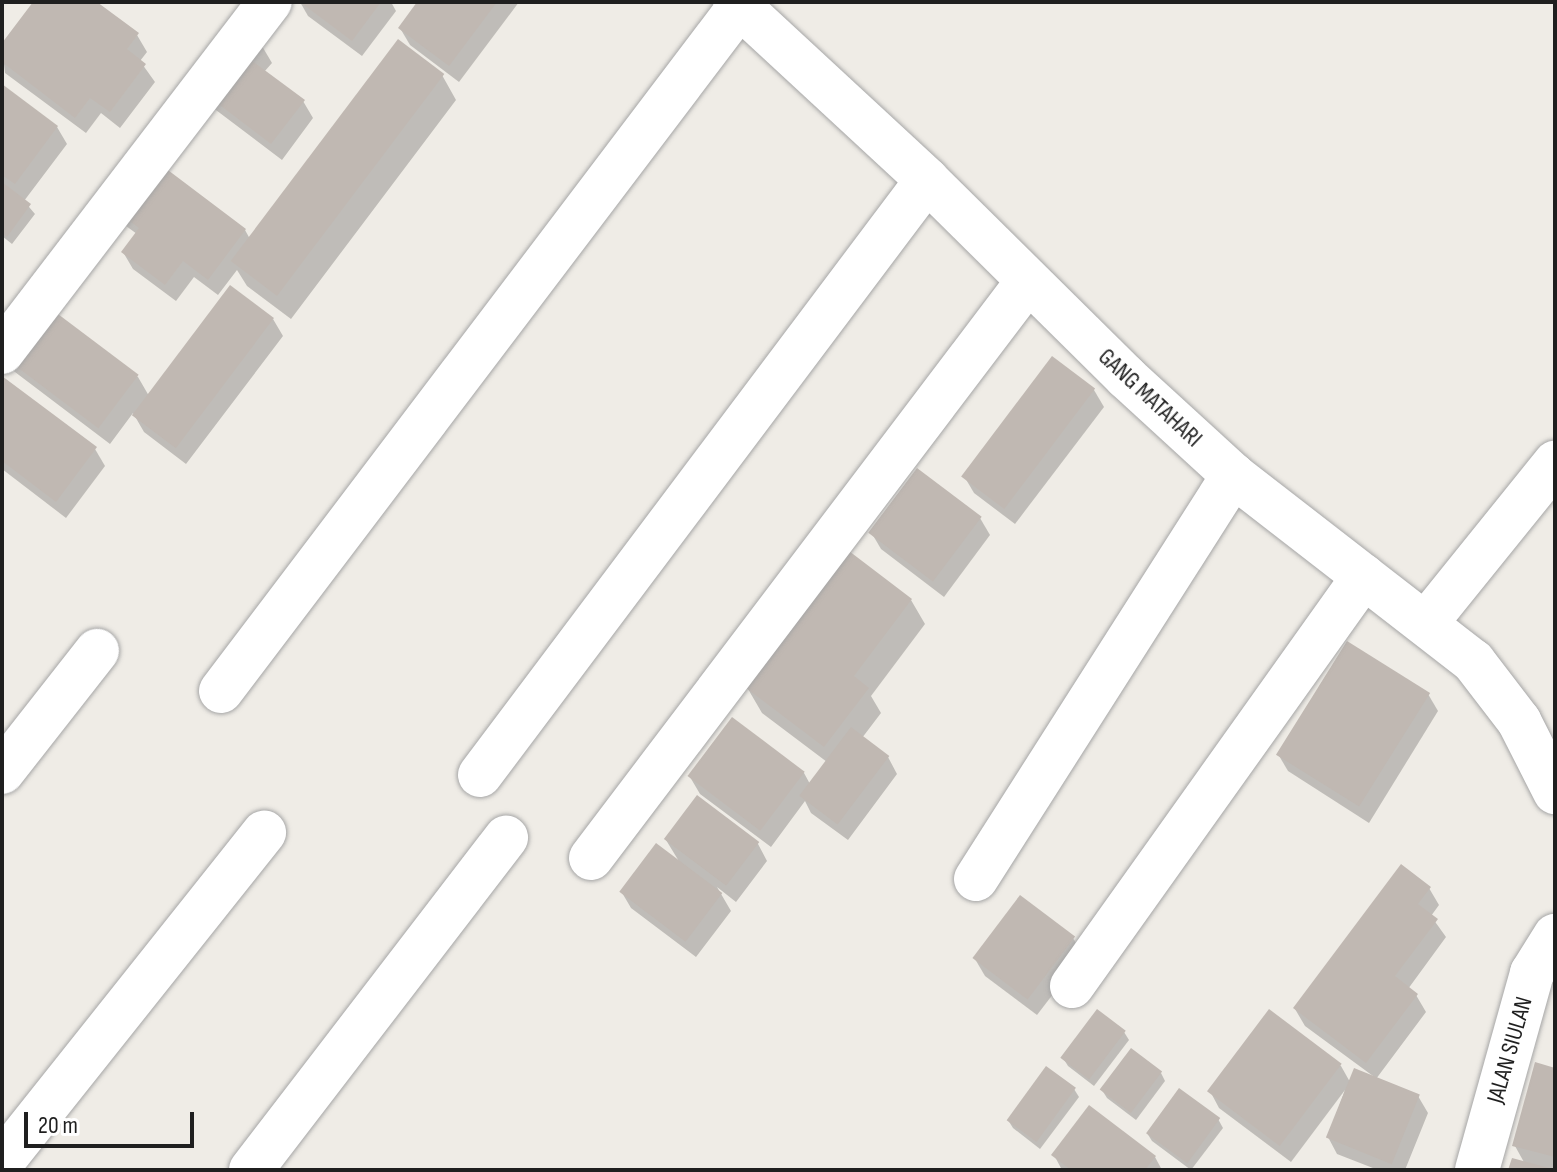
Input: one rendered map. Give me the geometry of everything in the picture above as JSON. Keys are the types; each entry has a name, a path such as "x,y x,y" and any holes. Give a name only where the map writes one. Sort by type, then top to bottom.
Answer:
{"street":[{"path":"2,352 270,2"},
{"path":"221,691 738,4"},
{"name":"GANG MATAHARI","path":"738,4 927,180 1126,377 1233,475 1473,661 1519,721 1555,792"},
{"path":"480,775 927,180"},
{"path":"591,858 1028,281"},
{"path":"1426,623 1555,463"},
{"path":"976,879 1233,475"},
{"path":"1072,986 1364,576"},
{"path":"2,772 97,651"},
{"path":"2,1162 264,833"},
{"path":"251,1170 506,838"},
{"name":"JALAN SIULAN","path":"1477,1170 1532,973 1555,936"}],"building":[{"path":"33,2 97,2 139,33 127,49 146,64 110,112 90,98 75,118 2,62 2,43"},
{"path":"300,2 381,2 352,41"},
{"path":"417,2 497,2 449,66 398,28"},
{"path":"398,39 444,74 277,296 231,261"},
{"path":"251,60 305,100 271,144 196,87"},
{"path":"2,84 58,126 15,184 2,175"},
{"path":"148,155 246,229 208,280 183,261 165,285 121,252 139,228 110,206"},
{"path":"2,182 31,204 7,237 2,233"},
{"path":"230,285 274,318 176,448 132,415"},
{"path":"38,299 139,375 98,428 2,356 2,347"},
{"path":"1052,356 1095,388 1004,509 961,477"},
{"path":"2,376 97,447 56,502 2,461"},
{"path":"917,468 982,517 933,581 868,533"},
{"path":"849,551 912,599 854,676 869,688 824,747 746,688"},
{"path":"1347,641 1430,693 1359,807 1276,755"},
{"path":"732,717 805,772 760,831 687,776"},
{"path":"851,727 889,756 838,825 799,796"},
{"path":"697,795 759,842 726,886 664,839"},
{"path":"656,843 722,893 686,942 619,892"},
{"path":"1401,864 1431,887 1418,904 1438,919 1395,976 1418,994 1366,1063 1293,1008"},
{"path":"1020,895 1075,937 1028,1000 972,958"},
{"path":"1097,1009 1126,1031 1089,1079 1060,1058"},
{"path":"1269,1009 1342,1064 1280,1146 1207,1091"},
{"path":"1131,1048 1162,1071 1131,1113 1100,1090"},
{"path":"1535,1062 1555,1068 1555,1157 1512,1146"},
{"path":"1046,1066 1076,1088 1037,1142 1007,1120"},
{"path":"1354,1068 1420,1095 1392,1164 1326,1138"},
{"path":"1179,1088 1220,1118 1187,1163 1146,1133"},
{"path":"1089,1105 1156,1156 1145,1170 1071,1170 1051,1155"},
{"path":"1512,1158 1553,1169 1553,1170 1508,1170"}]}
